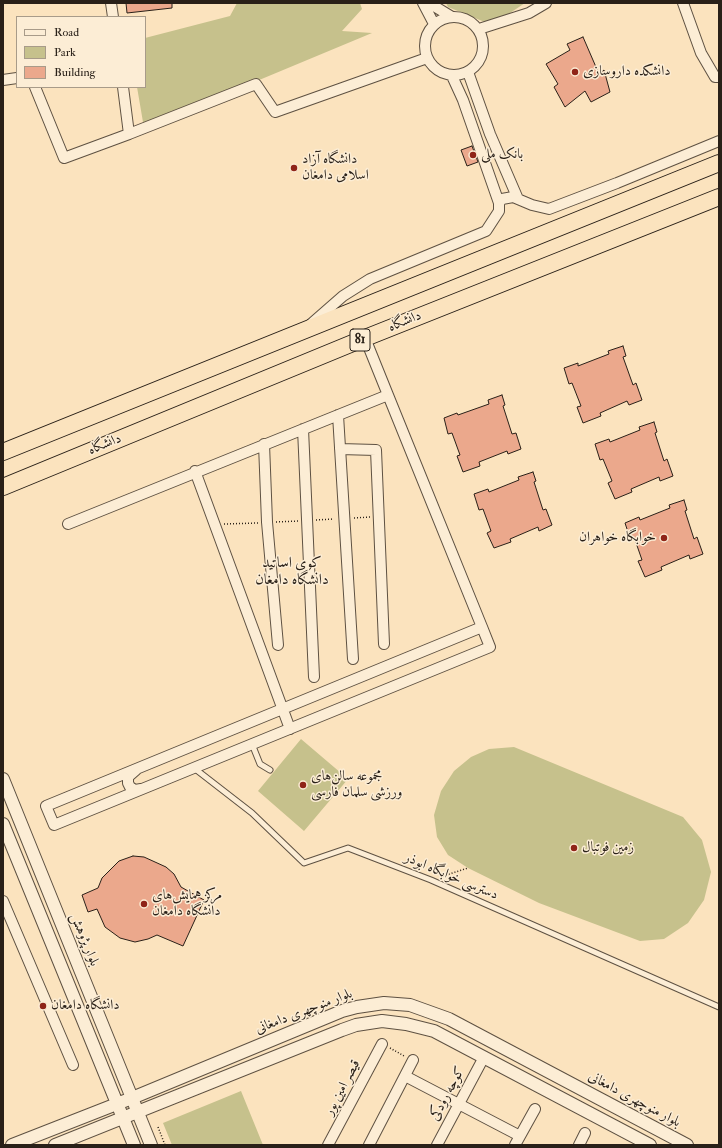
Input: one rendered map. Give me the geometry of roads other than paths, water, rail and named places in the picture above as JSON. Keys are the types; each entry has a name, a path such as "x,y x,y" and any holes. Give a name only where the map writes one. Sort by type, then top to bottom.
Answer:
{"highway":[{"name":"81","path":"3,452 719,163"},
{"name":"دانشگاه","path":"3,487 365,338 719,196"}],"street":[{"path":"111,3 113,16"},
{"path":"423,3 434,24"},
{"path":"429,3 452,16 467,19 479,29 484,45 480,61 468,72 452,76 437,71 427,58 425,40 434,24 452,16"},
{"path":"446,3 452,16"},
{"path":"479,29 529,13 546,3"},
{"path":"683,3 702,53 715,78 719,77"},
{"path":"35,88 64,158 256,84 275,112 427,58"},
{"path":"468,72 490,134 518,199"},
{"path":"303,331 343,296 370,279 486,231 499,212 498,203 463,100 452,76"},
{"path":"3,80 16,78"},
{"path":"123,88 129,134"},
{"path":"498,203 507,197 518,199 532,206 548,209 617,183 719,141"},
{"path":"365,338 490,647 54,825 46,806 482,628"},
{"path":"68,524 195,471 388,395"},
{"path":"338,415 353,659"},
{"path":"303,428 314,677"},
{"path":"264,444 267,522 278,645"},
{"path":"340,449 376,450 384,644"},
{"path":"195,471 290,729"},
{"path":"139,768 132,772 128,777 128,783 130,787 135,790 141,789"},
{"name":"بلوار پژوهش","path":"3,779 150,1145"},
{"path":"3,824 134,1145"},
{"path":"3,901 73,1065"},
{"name":"بلوار منوچهری دامغانی","path":"12,1145 132,1098 342,1011 371,1004 398,1003 422,1008 450,1019 687,1145"},
{"path":"55,1145 342,1030 370,1022 393,1022 434,1031 650,1145"},
{"name":"قیصر امین پور","path":"328,1145 382,1044"},
{"name":"کوچه رودکی","path":"437,1145 484,1057"},
{"path":"369,1145 413,1060"},
{"path":"405,1076 520,1136"},
{"path":"515,1145 535,1109"},
{"path":"578,1145 585,1133"}],"lane":[{"path":"252,744 260,764 270,770"},
{"name":"دسترسی خوابگاه ابوذر","path":"194,768 252,813 304,863 348,848 431,880 719,1007"}],"place":[{"name":"دانشکده داروسازی","path":"575,72"},
{"name":"بانک ملی","path":"473,155"},
{"name":"دانشگاه آزاد اسلامی دامغان","path":"294,168"},
{"name":"خوابگاه خواهران","path":"664,538"},
{"name":"مجموعه سالن‌های ورزشی سلمان فارسی","path":"303,785"},
{"name":"زمین فوتبال","path":"574,848"},
{"name":"مرکز همایش‌های دانشگاه دامغان","path":"144,904"},
{"name":"دانشگاه دامغان","path":"43,1006"}],"district":[{"name":"کوی اساتید دانشگاه دامغان","path":"292,572"}]}
